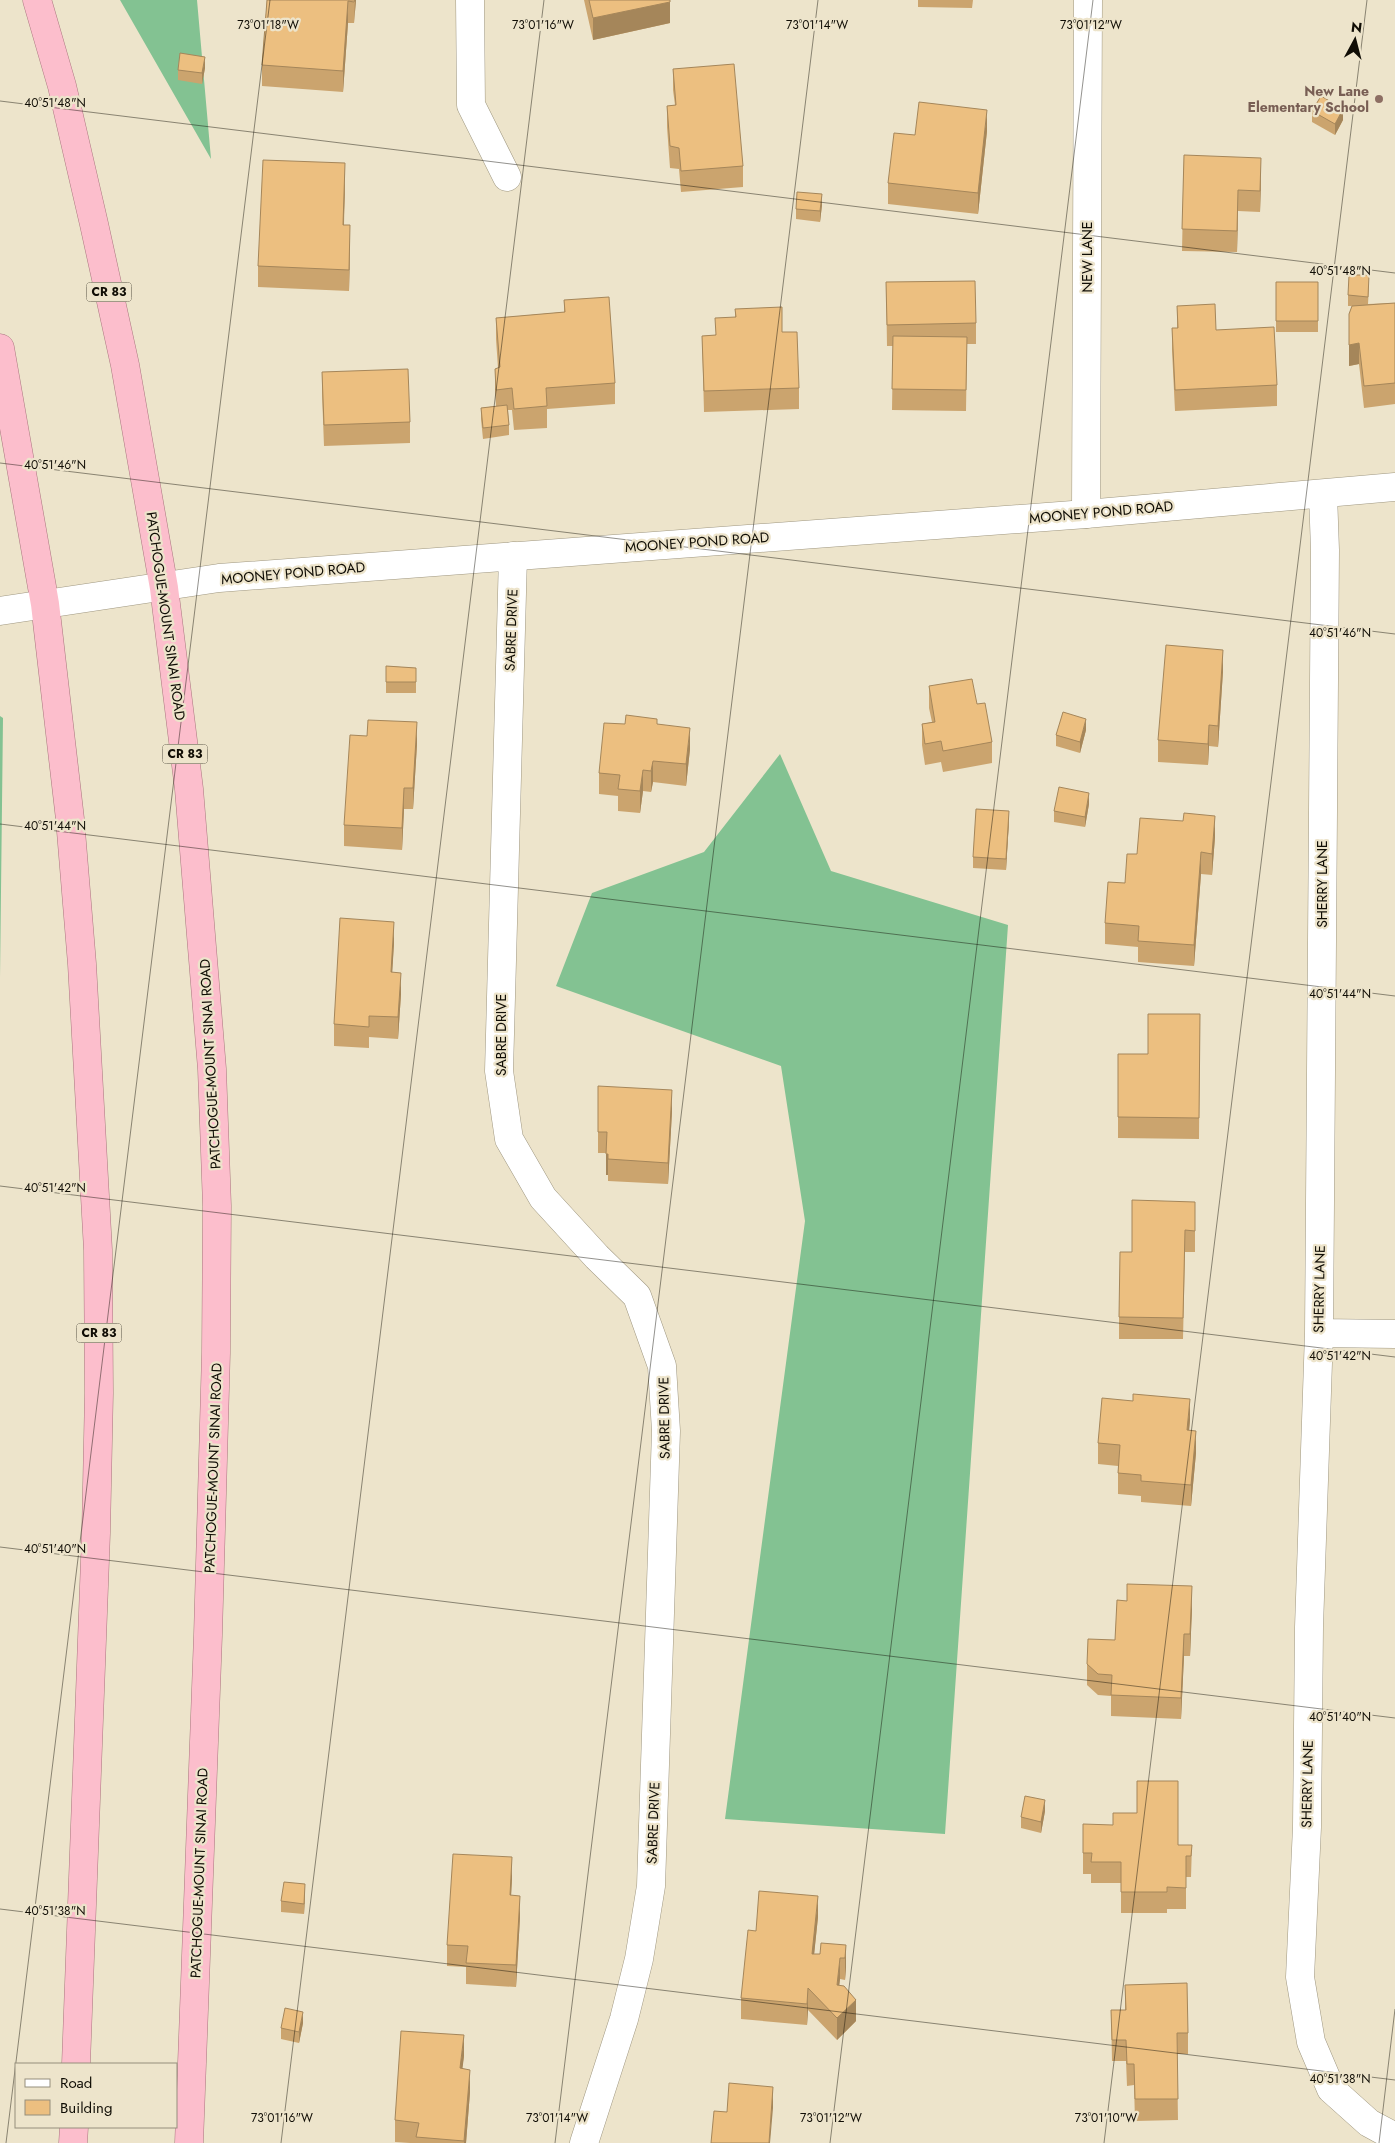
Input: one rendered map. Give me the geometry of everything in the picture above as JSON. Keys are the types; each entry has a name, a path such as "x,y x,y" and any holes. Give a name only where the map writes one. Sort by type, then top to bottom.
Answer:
{"highway":[{"name":"PATCHOGUE-MOUNT SINAI ROAD","path":"37,0 62,86 125,365 164,588 189,789 212,1069 217,1206 216,1353 208,1635 189,2143"},
{"name":"CR 83","path":"0,348 45,604 70,819 82,954 92,1106 98,1250 99,1393 76,2063"},
{"path":"73,2143 74,2128"}],"street":[{"path":"470,0 472,105 507,178"},
{"name":"NEW LANE","path":"1086,514 1088,0"},
{"name":"MOONEY POND ROAD","path":"0,611 164,588 219,578 1086,514 1395,488"},
{"name":"SHERRY LANE","path":"1323,494 1325,550 1319,1333 1309,1627 1307,1828 1300,1978 1311,2042 1331,2089 1369,2123 1395,2137"},
{"name":"SABRE DRIVE","path":"513,556 498,1071 509,1139 543,1198 597,1257 637,1296 662,1366 666,1431 651,1886 639,1959 624,2020 584,2143"},
{"path":"1319,1333 1395,1334"}],"green space":[{"path":"120,0 197,0 211,159"},
{"path":"0,716 3,718 0,978"},
{"path":"780,754 831,871 1008,925 945,1834 725,1819 805,1221 781,1066 556,986 592,893 704,852"}],"building":[{"path":"267,0 355,0 354,2 348,1 343,71 262,65"},
{"path":"589,0 670,0 670,2 593,18"},
{"path":"180,53 205,57 202,73 178,70"},
{"path":"734,64 743,166 681,171 679,148 670,146 667,106 676,105 673,69"},
{"path":"1321,96 1343,109 1335,124 1312,111"},
{"path":"919,102 987,110 978,193 888,183 894,133 915,135"},
{"path":"1184,155 1261,158 1260,191 1238,190 1237,231 1182,229"},
{"path":"263,160 345,163 343,225 350,225 349,270 258,266"},
{"path":"797,192 822,194 820,211 796,209"},
{"path":"1349,275 1369,275 1368,297 1348,295"},
{"path":"975,281 976,323 887,325 886,282"},
{"path":"1276,282 1318,282 1318,321 1276,321"},
{"path":"609,297 615,383 546,388 547,406 514,409 512,388 496,390 495,369 500,367 496,318 565,312 564,300"},
{"path":"1395,303 1395,383 1364,386 1359,343 1349,345 1349,314 1352,306"},
{"path":"1215,304 1216,330 1274,327 1277,385 1175,390 1172,328 1178,328 1177,306"},
{"path":"782,307 782,332 797,332 799,388 704,391 702,336 716,335 715,318 736,317 735,309"},
{"path":"893,336 967,337 966,390 892,389"},
{"path":"408,369 410,422 324,425 322,372"},
{"path":"507,405 509,425 483,428 481,408"},
{"path":"1166,645 1223,650 1218,726 1209,725 1208,744 1158,740"},
{"path":"386,666 416,668 416,682 386,682"},
{"path":"972,679 977,704 985,703 992,742 943,751 941,741 925,744 922,724 935,722 929,686"},
{"path":"1063,712 1086,719 1080,742 1056,735"},
{"path":"626,715 657,719 657,724 690,728 686,764 653,761 651,771 643,770 640,791 618,789 620,775 599,773 604,723 625,724"},
{"path":"368,720 417,722 413,788 404,788 402,828 344,825 350,735 367,736"},
{"path":"1059,787 1089,793 1085,817 1054,811"},
{"path":"976,809 1009,811 1006,859 973,857"},
{"path":"1184,813 1215,816 1212,854 1201,852 1194,945 1138,941 1139,926 1105,923 1108,882 1125,883 1127,854 1137,854 1140,818 1183,821"},
{"path":"340,918 394,922 391,972 401,973 398,1017 369,1016 369,1027 334,1024"},
{"path":"1148,1014 1200,1014 1199,1118 1118,1117 1118,1054 1148,1054"},
{"path":"598,1086 672,1090 668,1163 608,1159 608,1154 606,1154 607,1132 598,1132"},
{"path":"1132,1200 1195,1202 1195,1231 1185,1230 1183,1318 1119,1317 1120,1252 1132,1252"},
{"path":"1133,1394 1190,1399 1187,1430 1196,1431 1191,1485 1141,1481 1141,1475 1118,1473 1120,1445 1098,1443 1102,1398 1133,1401"},
{"path":"1127,1584 1192,1586 1190,1634 1184,1634 1181,1698 1111,1695 1112,1675 1098,1674 1087,1664 1088,1639 1115,1640 1117,1600 1127,1601"},
{"path":"1137,1781 1178,1781 1178,1845 1192,1845 1191,1856 1186,1856 1186,1888 1167,1887 1167,1892 1121,1892 1121,1862 1091,1862 1092,1853 1083,1853 1083,1824 1113,1825 1113,1813 1137,1813"},
{"path":"1025,1796 1045,1800 1041,1822 1021,1817"},
{"path":"453,1854 512,1857 510,1895 520,1896 516,1965 466,1963 468,1946 447,1945"},
{"path":"284,1882 305,1884 304,1904 281,1901"},
{"path":"759,1891 818,1896 812,1954 820,1954 821,1943 846,1945 845,1958 840,1958 837,1985 844,1986 856,2000 837,2018 808,1988 807,2004 741,1998 748,1930 756,1931"},
{"path":"1187,1983 1188,2033 1177,2033 1178,2099 1135,2099 1134,2064 1127,2064 1126,2040 1112,2040 1111,2010 1126,2010 1125,1985"},
{"path":"285,2008 303,2012 299,2032 281,2028"},
{"path":"401,2031 464,2035 460,2068 470,2070 464,2141 416,2137 419,2123 395,2120"},
{"path":"729,2083 773,2087 769,2143 711,2143 714,2111 727,2112"}],"place":[{"name":"New Lane Elementary School","path":"1379,99"}]}
